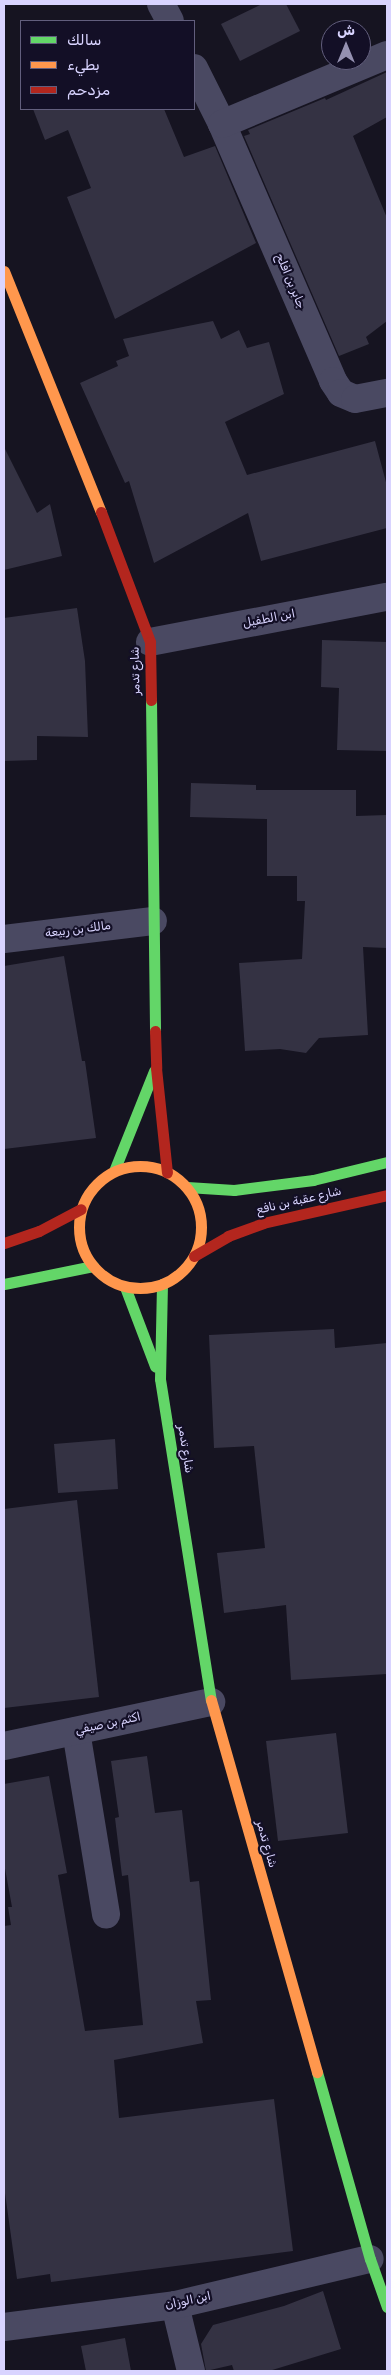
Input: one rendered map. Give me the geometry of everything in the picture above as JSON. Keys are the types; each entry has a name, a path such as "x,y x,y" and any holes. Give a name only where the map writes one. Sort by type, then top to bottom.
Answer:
{"street":[{"path":"161,4 169,20"},
{"path":"222,124 387,55"},
{"name":"جابر بن افلح","path":"195,70 222,124 333,381 341,393 355,399 387,393"},
{"name":"شارع تدمر","path":"5,278 84,467 150,642 156,1068 167,1172"},
{"name":"ابن الطفيل","path":"150,642 387,596"},
{"name":"مالك بن ربيعة","path":"4,939 153,921"},
{"name":"شارع تدمر","path":"114,1172 156,1068"},
{"name":"شارع عقبة بن نافع","path":"187,1187 234,1190 313,1180 387,1162"},
{"path":"141,1166 167,1172 187,1187 197,1203 201,1220 201,1239 194,1256 186,1268 162,1284 150,1288 125,1286 107,1279 92,1266 82,1249 78,1229 81,1209 94,1187 114,1172 141,1166"},
{"name":"شارع عقبة بن نافع","path":"194,1256 228,1236 263,1223 387,1195"},
{"path":"4,1243 40,1231 81,1209"},
{"path":"4,1284 92,1266"},
{"name":"شارع تدمر","path":"162,1284 160,1379 211,1702 370,2259 387,2307"},
{"name":"شارع تدمر","path":"125,1286 160,1379"},
{"name":"اكثم بن صيفي","path":"4,1746 211,1702"},
{"path":"76,1731 106,1915"},
{"name":"ابن الوزان","path":"4,2327 175,2305 370,2259"},
{"path":"175,2305 191,2371"}],"building":[{"path":"262,4 286,4 300,31 240,61 221,24"},
{"path":"387,72 387,117 353,136 387,218 387,321 366,337 369,344 339,356 244,136 250,134 248,130 325,98 326,100"},
{"path":"33,110 164,110 184,157 215,146 256,243 115,319 67,197 91,188 68,130 45,140"},
{"path":"213,321 221,339 239,330 247,348 269,342 284,394 225,422 247,475 375,441 387,486 387,528 261,561 248,513 154,563 129,481 125,483 80,383 118,366 116,361 129,356 123,339"},
{"path":"4,447 37,513 50,504 62,556 4,570"},
{"path":"77,608 85,661 88,737 37,736 37,760 4,761 4,618"},
{"path":"322,640 387,642 387,751 337,750 339,688 321,687"},
{"path":"191,783 256,785 256,790 356,790 356,816 387,815 387,948 363,947 368,1035 319,1038 306,1053 280,1049 245,1051 239,963 302,959 305,901 297,901 297,876 267,876 267,819 190,817"},
{"path":"64,956 82,1061 85,1061 96,1138 4,1149 4,966"},
{"path":"334,1329 335,1348 387,1343 387,1674 291,1680 286,1605 224,1613 217,1553 265,1548 254,1446 214,1448 209,1335"},
{"path":"115,1439 118,1489 58,1493 54,1444"},
{"path":"77,1500 99,1697 4,1708 4,1509"},
{"path":"336,1733 348,1833 278,1841 266,1741"},
{"path":"147,1756 155,1813 182,1810 190,1882 199,1881 211,2000 196,2001 203,2043 114,2060 119,2118 274,2099 293,2251 51,2282 50,2274 17,2279 4,2186 4,1926 11,1925 8,1907 12,1907 4,1863 4,1784 49,1776 67,1873 58,1875 85,2031 143,2025 128,1875 122,1876 115,1818 119,1817 111,1761"},
{"path":"323,2291 341,2349 269,2371 234,2371 232,2365 206,2371 201,2344 213,2325 284,2306"},
{"path":"125,2338 131,2371 86,2371 81,2346"}],"traffic: fast":[{"path":"151,700 155,1031"},
{"path":"114,1171 154,1071"},
{"path":"187,1187 234,1190 313,1180 387,1162"},
{"path":"4,1284 93,1266"},
{"path":"162,1284 160,1379 211,1700"},
{"path":"125,1287 155,1366"},
{"path":"317,2072 370,2259 387,2307"}],"traffic: slow":[{"path":"4,271 101,512"},
{"path":"140,1166 152,1167 163,1171 174,1176 183,1184 191,1193 196,1204 200,1215 201,1227 200,1239 196,1250 191,1261 183,1270 174,1278 163,1283 152,1287 140,1288 128,1287 117,1283 106,1278 97,1270 89,1261 84,1250 80,1239 79,1227 80,1215 84,1204 89,1193 97,1184 106,1176 117,1171 128,1167 140,1166"},
{"path":"211,1700 317,2072"}],"traffic: jam":[{"path":"101,512 150,642 151,700"},
{"path":"155,1031 156,1068 167,1172"},
{"path":"194,1256 228,1236 263,1223 387,1195"},
{"path":"4,1243 39,1231 81,1209"}]}
